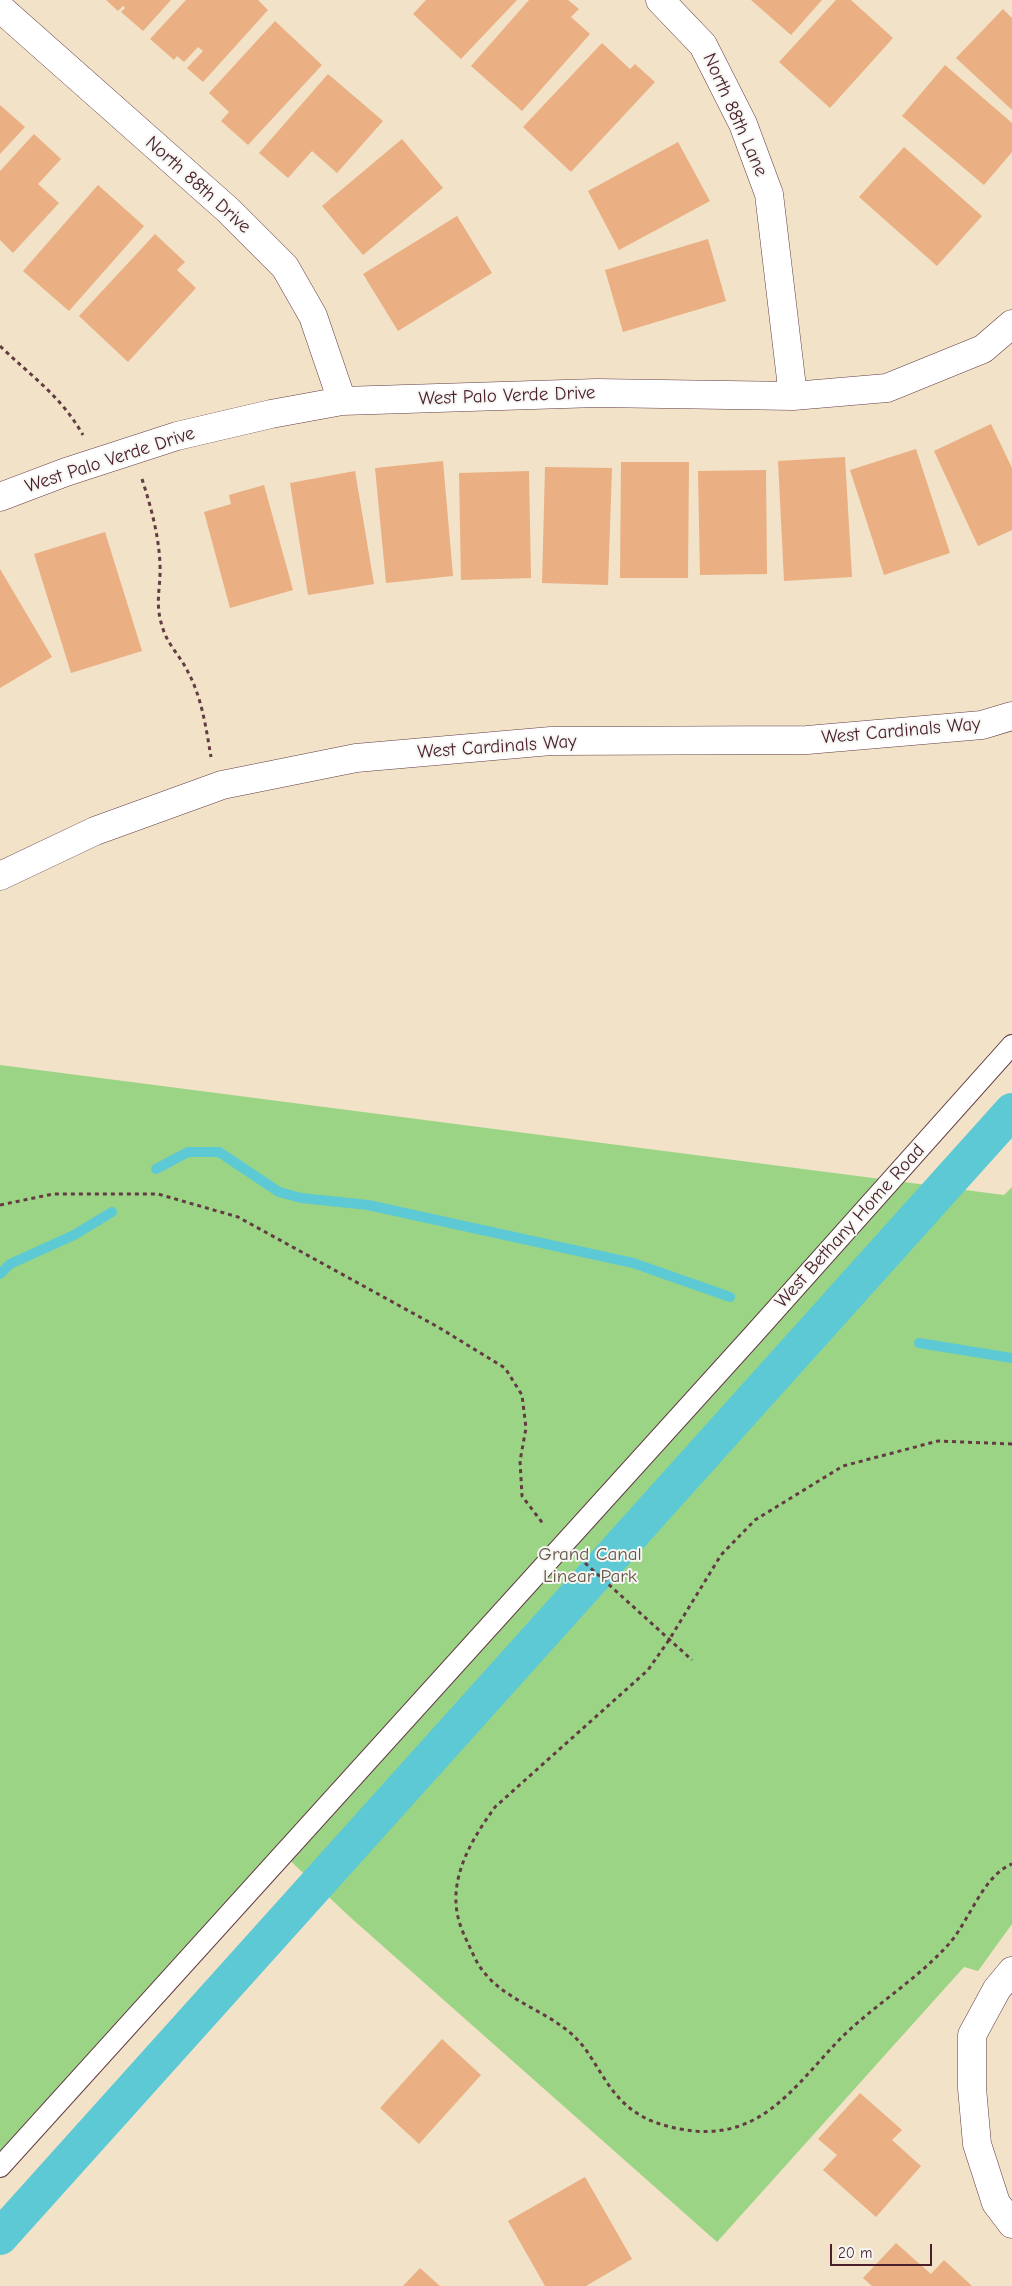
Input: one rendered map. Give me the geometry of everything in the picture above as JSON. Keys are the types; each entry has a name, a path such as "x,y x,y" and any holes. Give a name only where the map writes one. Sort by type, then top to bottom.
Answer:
{"street":[{"name":"North 88th Lane","path":"660,0 703,45 743,124 769,194 793,396"},
{"name":"North 88th Drive","path":"0,8 228,210 285,268 312,316 342,401"},
{"name":"West Palo Verde Drive","path":"0,497 94,463 177,436 271,414 342,401 597,393 793,396 887,388 982,349 1012,324"},
{"name":"West Cardinals Way","path":"0,876 95,831 216,788 356,758 551,740 807,740 982,726 1012,716"},
{"path":"1012,1971 997,1989 972,2036 972,2088 977,2144 996,2203 1012,2224"}],"lane":[{"name":"West Bethany Home Road","path":"0,2167 566,1547 1012,1045"}],"path":[{"path":"0,346 49,389 68,410 82,434 94,463"},
{"path":"133,480 141,478 156,533 160,566 157,605 163,631 188,671 196,689 203,712 216,788"},
{"path":"0,1205 52,1194 158,1194 238,1217 438,1327 505,1368 522,1395 526,1428 520,1461 522,1496 536,1517 566,1547 692,1660"},
{"path":"1012,1444 938,1440 843,1466 755,1520 721,1554 669,1640 648,1670 495,1807 475,1834 460,1868 457,1899 458,1920 477,1963 502,1991 557,2024 582,2044 620,2100 636,2113 661,2125 699,2133 737,2127 764,2114 794,2091 840,2040 866,2015 924,1968 948,1945 993,1877 1012,1864"}],"green space":[{"name":"Grand Canal Linear Park","path":"0,1065 1004,1195 1012,1187 1012,1924 978,1971 964,1967 717,2242 350,1917 283,1854 0,2167"}],"building":[{"path":"106,0 171,0 143,31 121,12 125,8 123,6 118,11"},
{"path":"186,0 258,0 268,10 203,82 187,68 203,51 198,47 184,62 177,56 174,60 150,39"},
{"path":"426,0 517,0 461,59 413,14"},
{"path":"529,0 568,0 579,9 571,17 590,34 522,111 471,66"},
{"path":"751,0 822,0 791,35"},
{"path":"836,0 851,0 893,38 830,108 779,62"},
{"path":"1003,9 1012,18 1012,110 956,58"},
{"path":"275,21 322,65 248,145 221,121 229,112 209,93"},
{"path":"602,43 630,69 635,64 655,82 571,172 523,127"},
{"path":"945,65 1012,123 1012,152 984,185 902,116"},
{"path":"328,74 383,121 337,173 312,151 288,178 259,153"},
{"path":"0,105 25,127 0,154"},
{"path":"34,134 61,159 38,184 59,203 13,253 0,240 0,171"},
{"path":"402,139 443,188 363,255 322,206"},
{"path":"678,142 710,201 619,250 588,191"},
{"path":"904,147 982,216 937,266 859,197"},
{"path":"98,185 144,226 69,311 23,271"},
{"path":"457,216 492,273 398,331 363,274"},
{"path":"155,234 185,262 177,270 196,288 128,362 79,316"},
{"path":"708,239 726,301 623,332 605,270"},
{"path":"991,424 1012,468 1012,530 978,546 934,451"},
{"path":"916,449 950,553 884,575 850,470"},
{"path":"845,457 852,577 784,581 778,461"},
{"path":"443,461 453,576 386,583 375,468"},
{"path":"621,462 689,462 688,578 620,578"},
{"path":"545,467 612,468 608,585 542,583"},
{"path":"766,470 767,574 700,575 698,471"},
{"path":"355,471 374,584 308,595 290,483"},
{"path":"529,471 531,578 461,580 459,473"},
{"path":"264,485 293,590 230,608 204,512 231,504 229,495"},
{"path":"105,532 142,651 71,673 34,554"},
{"path":"0,569 52,657 0,688"},
{"path":"442,2039 481,2075 419,2144 380,2108"},
{"path":"860,2093 902,2130 892,2140 921,2166 876,2217 823,2170 837,2155 818,2139"},
{"path":"585,2177 632,2259 586,2286 545,2286 508,2221"},
{"path":"896,2243 931,2274 944,2260 972,2286 872,2286 863,2278"},
{"path":"420,2268 440,2286 403,2286"}],"waterway":[{"path":"0,2237 1012,1111"},
{"path":"156,1169 188,1152 219,1152 279,1192 301,1198 368,1205 633,1263 730,1297"},
{"path":"0,1274 10,1264 74,1235 112,1212"},
{"path":"919,1343 1012,1358"}]}
